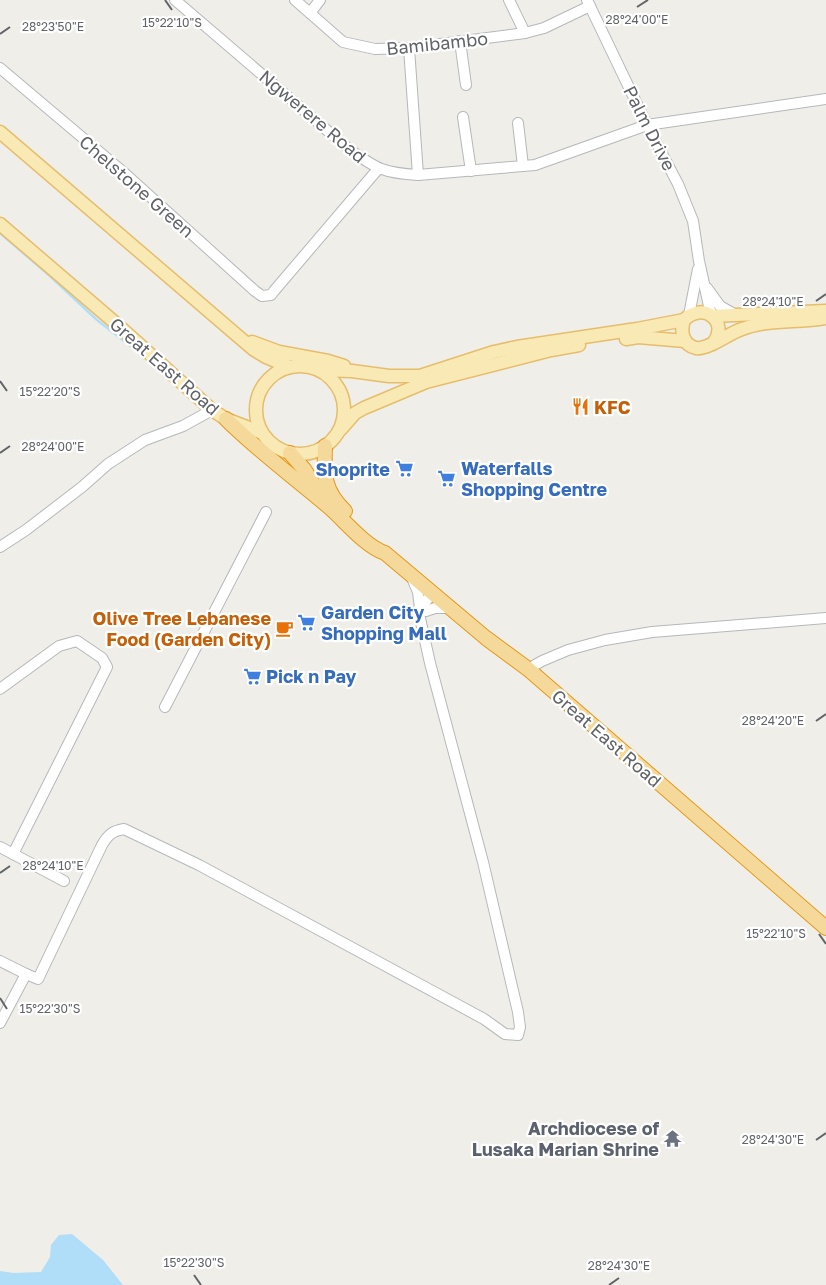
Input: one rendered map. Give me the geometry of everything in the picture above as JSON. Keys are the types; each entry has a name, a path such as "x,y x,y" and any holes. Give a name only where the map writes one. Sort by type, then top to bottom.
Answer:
{"highway":[{"name":"Great East Road","path":"226,419 268,458 330,508 369,544 385,553 450,608 528,669 826,928"},
{"name":"Great East Road","path":"326,446 324,478 334,499 379,542 385,553"},
{"name":"Great East Road","path":"290,453 300,464 314,488 330,508"}],"main road":[{"path":"0,132 240,338 266,357 290,367"},
{"name":"Great East Road","path":"0,224 120,327 212,410 226,419"},
{"path":"685,341 638,337 550,350 426,382 355,413 326,446 309,454 290,453 279,450 269,443 262,433 256,418 257,402 263,387 275,375 290,367 300,366 318,370 352,371 389,376 420,376 517,346 637,330 687,318 701,312 712,316 826,311"},
{"path":"712,316 717,323 719,331 714,342"},
{"path":"687,318 682,333 685,341 697,348 706,347 744,328 826,318"},
{"path":"240,338 279,352 338,364 352,371"},
{"path":"318,370 330,378 339,389 344,402 344,416 341,429"},
{"path":"226,419 262,433"}],"street":[{"name":"Ngwerere Road","path":"175,0 350,150 378,169 400,174 418,175 471,171 547,162 647,125 826,99"},
{"name":"Bamibambo","path":"295,0 337,38 344,42 375,49 409,48 525,34 544,28 588,3"},
{"path":"310,13 320,0"},
{"path":"510,0 525,34"},
{"name":"Palm Drive","path":"588,3 678,184 693,221 699,261 712,316"},
{"path":"460,41 466,85"},
{"path":"409,48 418,175"},
{"name":"Chelstone Green","path":"0,68 122,171 260,295 266,296 274,291 378,169"},
{"path":"463,117 471,171"},
{"path":"518,123 523,166"},
{"name":"Palm Drive","path":"687,318 694,297 699,261"},
{"name":"Palm Drive","path":"702,276 709,292 720,306 736,315"},
{"path":"0,547 26,530 108,464 145,440 183,426 212,410"},
{"path":"165,707 266,512"},
{"path":"0,961 38,979 102,845 114,830 124,829 199,865 484,1019 505,1034 518,1035 520,1027 514,993 430,662 418,592 411,575"},
{"path":"421,612 435,595"},
{"path":"421,612 435,608 450,608"},
{"path":"528,669 568,650 605,640 652,632 826,618"},
{"path":"0,689 60,646 77,641 102,658 107,667 13,854"},
{"path":"0,847 64,881"},
{"path":"0,1023 26,974"}],"water":[{"path":"72,1234 103,1260 123,1285 0,1285 0,1271 14,1273 41,1272 50,1257 51,1245 59,1235"}],"waterway":[{"path":"0,233 97,320 141,354"}],"place":[{"name":"KFC","path":"580,407"},
{"name":"Shoprite","path":"404,469"},
{"name":"Waterfalls Shopping Centre","path":"447,478"},
{"name":"Garden City Shopping Mall","path":"307,622"},
{"name":"Olive Tree Lebanese Food (Garden City)","path":"285,628"},
{"name":"Pick n Pay","path":"252,676"},
{"name":"Archdiocese of Lusaka Marian Shrine","path":"673,1138"}]}
